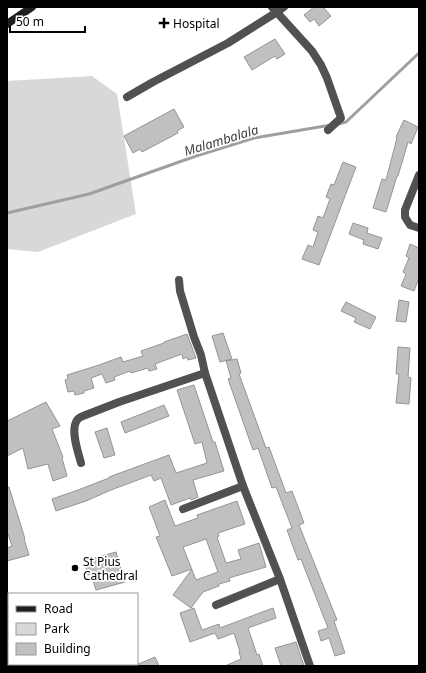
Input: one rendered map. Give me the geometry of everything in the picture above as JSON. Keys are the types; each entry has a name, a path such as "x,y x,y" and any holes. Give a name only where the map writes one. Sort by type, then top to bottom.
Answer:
{"street":[{"path":"7,24 32,7"},
{"path":"127,97 228,43 278,9 312,51 327,78 341,118 328,130"},
{"path":"419,176 405,210 405,216 410,225 419,228"},
{"path":"179,280 180,291 201,355 205,373 243,486 280,579 310,666"},
{"path":"81,463 74,430 75,423 78,419 119,402 205,373"},
{"path":"183,508 243,486"},
{"path":"216,605 280,579"}],"green space":[{"path":"92,76 117,94 136,214 38,252 7,249 7,81"}],"building":[{"path":"314,7 323,7 331,16 319,26 314,19 310,22 304,15"},
{"path":"275,39 285,54 277,59 275,56 252,70 244,57"},
{"path":"174,109 184,127 177,131 178,133 142,152 140,149 133,153 124,136"},
{"path":"404,120 418,127 411,144 408,142 386,212 373,208 382,179 386,180 397,138 396,137"},
{"path":"343,162 356,167 319,265 302,259 308,245 313,247 318,232 313,230 318,216 323,218 330,199 326,197 331,184 334,185"},
{"path":"353,223 368,228 367,233 382,238 378,249 363,244 364,240 349,234"},
{"path":"410,244 419,248 419,278 414,291 401,286 406,274 403,272 409,258 406,256"},
{"path":"399,300 409,302 406,322 396,321"},
{"path":"346,302 376,317 370,329 354,322 356,318 341,311"},
{"path":"223,333 232,359 220,362 212,336"},
{"path":"187,334 196,358 188,360 187,357 183,359 182,354 155,364 157,369 149,371 148,368 131,373 130,371 114,377 115,380 106,383 102,374 91,378 94,388 84,391 84,393 75,395 74,391 68,392 65,380 68,379 67,375 121,357 123,362 143,356 141,351"},
{"path":"398,347 410,348 408,377 411,378 409,404 396,403 399,374 396,374"},
{"path":"237,359 241,373 239,374 266,448 269,447 286,493 292,491 304,523 299,525 337,620 334,621 345,653 335,656 329,638 321,641 318,631 328,628 301,559 298,560 287,530 292,528 276,487 272,488 258,448 253,450 228,379 231,378 226,361"},
{"path":"194,385 224,471 193,480 198,497 191,500 190,498 171,505 161,478 154,481 151,475 86,501 56,511 52,499 169,455 176,473 207,463 202,442 195,444 177,390"},
{"path":"46,402 60,426 52,429 63,457 67,476 53,481 48,464 28,469 23,448 7,456 7,421"},
{"path":"164,405 169,416 125,433 121,422"},
{"path":"107,428 115,455 104,458 95,432"},
{"path":"7,487 9,487 29,555 7,561 7,548 12,546 7,531"},
{"path":"165,500 175,526 198,518 197,515 237,501 245,524 218,533 219,536 217,537 226,563 241,559 238,550 259,543 266,567 229,578 230,581 219,584 219,586 203,592 191,608 173,595 192,569 172,576 156,537 160,536 149,507","holes":["206,539 218,572 196,580 183,547"]},
{"path":"116,552 125,582 96,590 91,574 88,575 84,561"},
{"path":"194,608 202,630 219,624 220,628 273,608 276,618 248,628 257,655 259,654 263,666 225,666 241,659 234,633 218,639 215,633 190,642 180,613"},
{"path":"296,642 304,666 281,666 275,648"},
{"path":"155,657 159,666 134,666"}],"waterway":[{"name":"Malambalala","path":"338,124 346,122 419,53"},
{"name":"Malambalala","path":"7,213 89,194 196,156 254,138 331,125"}],"place":[{"name":"Hospital","path":"164,23"},
{"name":"St Pius Cathedral","path":"75,568"}]}
